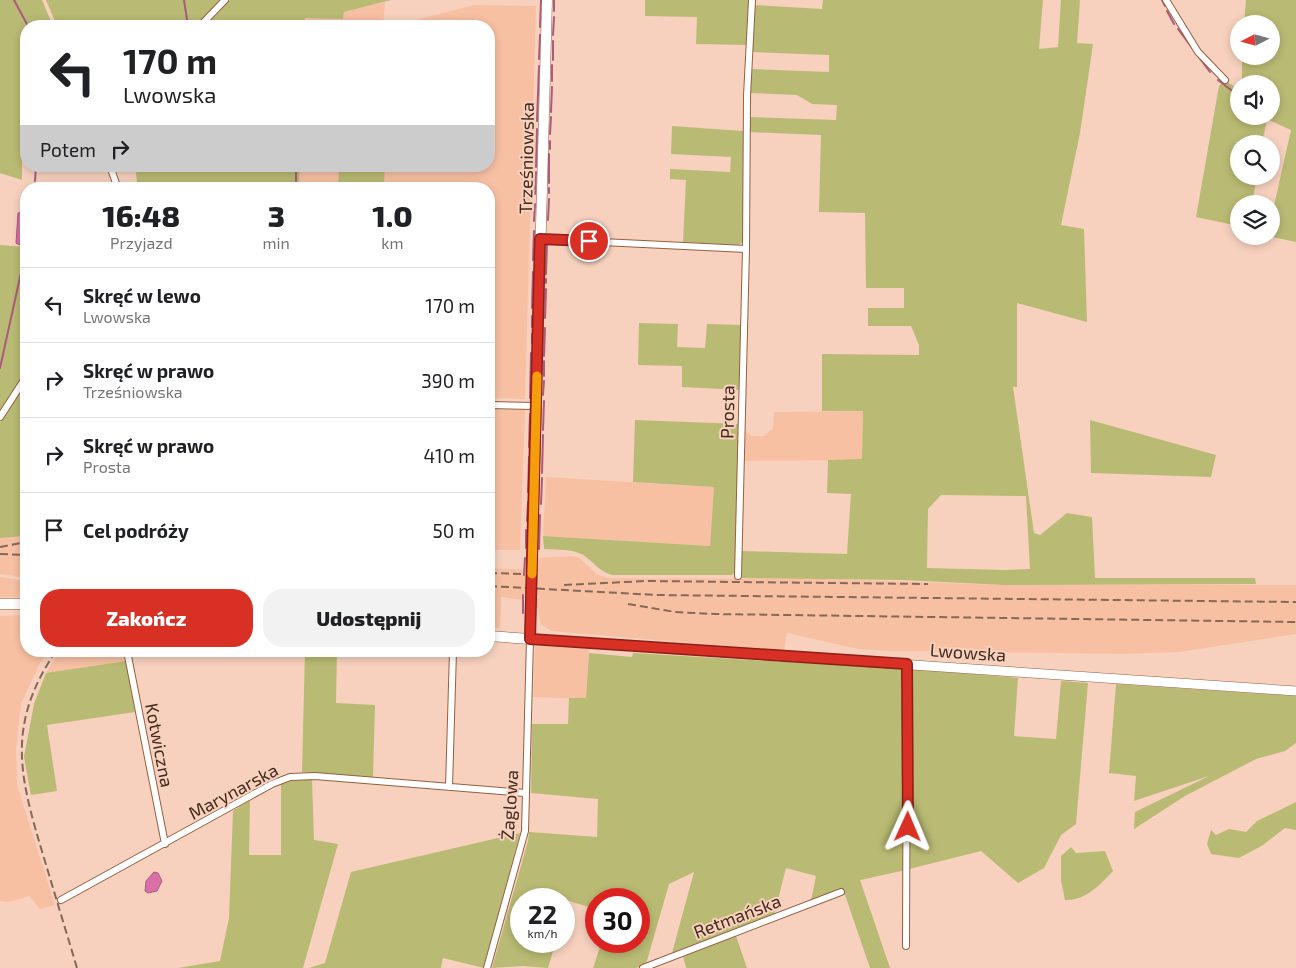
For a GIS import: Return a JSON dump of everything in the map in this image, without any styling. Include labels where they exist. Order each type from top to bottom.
[{"type":"main road","name":"Trześniowska","points":[[530,639],[547,0]]},
{"type":"main road","points":[[0,604],[20,604]]},
{"type":"main road","name":"Lwowska","points":[[495,636],[1296,691]]},
{"type":"street","points":[[206,20],[225,0]]},
{"type":"street","name":"Prosta","points":[[738,576],[746,249],[747,96],[752,0]]},
{"type":"street","points":[[1166,0],[1198,52],[1225,80]]},
{"type":"street","points":[[540,239],[746,249]]},
{"type":"street","points":[[0,417],[20,386]]},
{"type":"street","points":[[495,405],[536,406]]},
{"type":"street","name":"Żaglowa","points":[[487,968],[523,843],[530,639]]},
{"type":"street","name":"Kotwiczna","points":[[128,657],[165,844]]},
{"type":"street","points":[[449,786],[453,657]]},
{"type":"street","points":[[906,946],[907,664]]},
{"type":"street","name":"Marynarska","points":[[60,900],[272,784],[290,777],[316,776],[525,793]]},
{"type":"street","name":"Retmańska","points":[[643,968],[841,892]]},
{"type":"shaded area","points":[[385,2],[384,20],[305,20],[305,18],[343,19],[344,12]]},
{"type":"shaded area","points":[[474,5],[536,6],[525,399],[495,398],[495,182],[384,182],[385,172],[495,172],[495,20],[415,20]]},
{"type":"shaded area","points":[[300,172],[339,172],[338,182],[299,182]]},
{"type":"shaded area","points":[[18,213],[20,213],[20,245],[16,243]]},
{"type":"shaded area","points":[[495,409],[525,410],[520,550],[495,550]]},
{"type":"shaded area","points":[[863,411],[862,460],[744,461],[744,430],[752,436],[763,436],[773,429],[774,412]]},
{"type":"shaded area","points":[[546,477],[714,487],[710,546],[543,536]]},
{"type":"shaded area","points":[[20,536],[20,577],[0,574],[0,538]]},
{"type":"shaded area","points":[[578,557],[597,574],[607,578],[825,579],[1004,585],[1296,585],[1296,634],[1179,652],[1124,654],[858,649],[787,633],[784,651],[551,631],[541,624],[536,601],[540,596],[524,595],[524,600],[501,597],[500,628],[495,628],[495,568],[525,570],[525,575],[537,576],[538,558]]},
{"type":"shaded area","points":[[0,577],[20,580],[20,597],[0,597]]},
{"type":"shaded area","points":[[20,615],[20,657],[44,657],[21,704],[16,748],[17,785],[55,905],[40,909],[29,896],[10,902],[0,901],[0,616]]},
{"type":"shaded area","points":[[535,646],[589,649],[586,699],[533,697]]},
{"type":"shaded area","points":[[56,657],[125,657],[126,661],[46,673]]},
{"type":"shaded area","points":[[154,872],[158,873],[162,881],[157,891],[148,893],[145,891],[146,881]]},
{"type":"green space","points":[[0,0],[42,0],[50,20],[20,20],[20,172],[22,172],[22,180],[0,173]]},
{"type":"green space","points":[[46,0],[221,0],[202,20],[54,20]]},
{"type":"green space","points":[[230,0],[391,0],[344,12],[343,19],[212,20]]},
{"type":"green space","points":[[645,0],[750,0],[747,45],[696,44],[697,17],[645,16]]},
{"type":"green space","points":[[823,0],[1043,0],[1039,49],[1058,47],[1061,0],[1080,0],[1077,43],[1093,44],[1080,133],[1061,225],[1084,229],[1087,322],[1017,303],[1017,387],[1013,387],[1034,533],[1040,535],[1067,513],[1092,517],[1095,578],[1255,578],[1256,584],[1004,585],[902,580],[740,578],[741,551],[847,554],[851,494],[827,493],[828,460],[862,459],[863,411],[822,411],[822,354],[919,355],[919,345],[911,326],[868,326],[868,308],[904,308],[904,288],[866,288],[865,213],[819,212],[821,135],[749,132],[750,117],[836,120],[837,105],[812,104],[797,95],[750,93],[751,69],[829,72],[829,55],[752,52],[754,5],[822,9]],"holes":[[[941,495],[1026,496],[1030,569],[927,568],[928,509]]]},
{"type":"green space","points":[[1246,0],[1296,0],[1296,242],[1280,239],[1280,195],[1276,195],[1291,130],[1280,125],[1280,75],[1242,75],[1242,65],[1280,65],[1280,15],[1245,15]]},
{"type":"green space","points":[[1225,80],[1230,84],[1230,125],[1266,125],[1264,135],[1230,135],[1230,185],[1255,185],[1254,195],[1230,195],[1230,224],[1196,217],[1219,86]]},
{"type":"green space","points":[[672,126],[743,131],[743,242],[738,245],[683,242],[686,180],[670,179],[670,169],[730,172],[731,157],[671,154]]},
{"type":"green space","points":[[136,172],[300,172],[299,182],[137,182]]},
{"type":"green space","points":[[339,172],[385,172],[384,182],[338,182]]},
{"type":"green space","points":[[0,245],[20,247],[20,380],[0,411]]},
{"type":"green space","points":[[639,323],[678,324],[677,347],[705,348],[707,324],[742,325],[741,390],[682,387],[682,366],[638,365]]},
{"type":"green space","points":[[20,392],[20,536],[0,538],[0,423]]},
{"type":"green space","points":[[635,420],[740,424],[736,571],[732,575],[613,575],[603,571],[586,557],[576,552],[544,549],[543,536],[710,546],[714,487],[633,482]]},
{"type":"green space","points":[[1090,420],[1216,455],[1211,477],[1091,473]]},
{"type":"green space","points":[[589,653],[632,657],[633,653],[906,669],[906,870],[860,880],[890,968],[870,968],[843,889],[811,901],[816,876],[786,868],[774,915],[672,953],[694,872],[669,884],[650,950],[650,888],[585,888],[585,906],[575,903],[575,888],[515,888],[529,832],[597,837],[598,799],[531,793],[532,724],[568,724],[569,698],[586,698]]},
{"type":"green space","points":[[305,657],[337,657],[336,703],[375,705],[373,777],[302,772]]},
{"type":"green space","points":[[126,661],[135,712],[47,725],[57,791],[31,795],[24,757],[34,704],[46,673]]},
{"type":"green space","points":[[909,668],[1018,678],[1014,736],[1056,739],[1061,681],[1088,683],[1076,824],[1061,835],[1044,868],[1018,883],[981,851],[909,869]]},
{"type":"green space","points":[[1116,684],[1296,696],[1296,743],[1285,751],[1256,759],[1185,796],[1134,829],[1135,812],[1209,776],[1134,801],[1136,776],[1109,773]]},
{"type":"green space","points":[[312,779],[314,840],[338,844],[303,968],[178,968],[220,961],[229,918],[233,811],[250,800],[249,855],[281,855],[281,784]]},
{"type":"green space","points":[[1296,802],[1296,830],[1285,828],[1263,845],[1239,858],[1211,854],[1207,844],[1211,830],[1216,835],[1229,829],[1246,832],[1257,821]]},
{"type":"green space","points":[[520,833],[484,968],[443,958],[441,968],[309,968],[325,963],[351,872]]},
{"type":"green space","points":[[1071,847],[1076,853],[1105,851],[1113,871],[1086,895],[1072,900],[1065,900],[1061,880],[1061,856]]},
{"type":"green space","points":[[510,904],[510,953],[552,953],[548,968],[523,966],[492,968]]},
{"type":"green space","points":[[736,936],[747,968],[686,968],[683,956]]},
{"type":"green space","points":[[598,953],[649,953],[646,964],[636,968],[593,968]]},
{"type":"waterway","points":[[14,0],[25,20]]},
{"type":"waterway","points":[[184,0],[187,20]]},
{"type":"waterway","points":[[540,27],[541,0]]},
{"type":"waterway","points":[[554,0],[554,11]]},
{"type":"waterway","points":[[1162,0],[1165,6]]},
{"type":"waterway","points":[[1167,11],[1174,24]]},
{"type":"waterway","points":[[553,35],[554,17]]},
{"type":"waterway","points":[[1178,29],[1210,72]]},
{"type":"waterway","points":[[539,59],[540,35]]},
{"type":"waterway","points":[[553,41],[553,60]]},
{"type":"waterway","points":[[552,65],[552,81]]},
{"type":"waterway","points":[[537,121],[539,66]]},
{"type":"waterway","points":[[1218,80],[1230,89]]},
{"type":"waterway","points":[[551,112],[552,87]]},
{"type":"waterway","points":[[550,134],[551,117]]},
{"type":"waterway","points":[[536,167],[537,129]]},
{"type":"waterway","points":[[550,141],[550,149]]},
{"type":"waterway","points":[[549,154],[549,183]]},
{"type":"waterway","points":[[35,181],[36,172]]},
{"type":"waterway","points":[[296,172],[296,182]]},
{"type":"waterway","points":[[535,194],[536,172]]},
{"type":"waterway","points":[[549,188],[549,193]]},
{"type":"waterway","points":[[548,220],[549,199]]},
{"type":"waterway","points":[[534,221],[535,204]]},
{"type":"waterway","points":[[533,260],[534,231]]},
{"type":"waterway","points":[[546,274],[547,243]]},
{"type":"waterway","points":[[532,308],[533,272]]},
{"type":"waterway","points":[[0,368],[20,277]]},
{"type":"waterway","points":[[545,318],[546,289]]},
{"type":"waterway","points":[[532,316],[532,327]]},
{"type":"waterway","points":[[544,356],[545,328]]},
{"type":"waterway","points":[[532,334],[532,343]]},
{"type":"waterway","points":[[530,398],[531,353]]},
{"type":"waterway","points":[[544,361],[544,376]]},
{"type":"waterway","points":[[543,395],[544,381]]},
{"type":"waterway","points":[[543,430],[544,401]]},
{"type":"waterway","points":[[529,447],[530,414]]},
{"type":"waterway","points":[[542,473],[543,435]]},
{"type":"waterway","points":[[528,492],[529,457]]},
{"type":"waterway","points":[[541,504],[542,478]]},
{"type":"waterway","points":[[527,521],[528,502]]},
{"type":"waterway","points":[[539,549],[540,515]]},
{"type":"waterway","points":[[526,530],[526,548]]},
{"type":"waterway","points":[[524,575],[525,558]]},
{"type":"waterway","points":[[523,595],[523,613]]},
{"type":"railway","points":[[0,547],[20,543]]},
{"type":"railway","points":[[0,554],[20,555]]},
{"type":"railway","points":[[495,573],[522,574]]},
{"type":"railway","points":[[564,585],[645,581],[928,584]]},
{"type":"railway","points":[[495,586],[657,595],[1296,602]]},
{"type":"railway","points":[[628,604],[675,612],[714,614],[1296,622]]},
{"type":"railway","points":[[52,657],[40,678],[29,704],[23,728],[22,753],[29,802],[77,968]]},
{"type":"slow traffic","points":[[532,574],[537,376]]},
{"type":"route","points":[[589,241],[540,239],[530,639],[907,664],[908,827]]}]
